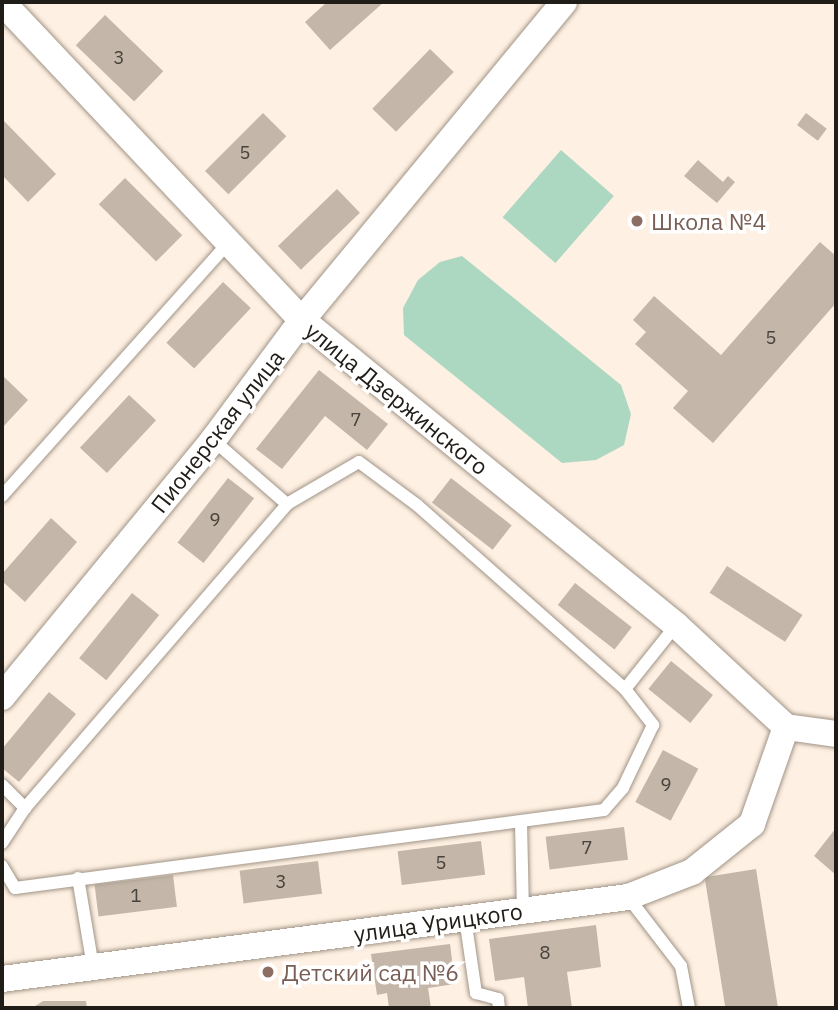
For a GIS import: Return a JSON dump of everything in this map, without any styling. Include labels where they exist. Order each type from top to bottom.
[{"type":"street","name":"улица Дзержинского","points":[[2,2],[302,320],[676,625],[786,727]]},
{"type":"street","name":"Пионерская улица","points":[[2,697],[213,440],[302,320],[564,2]]},
{"type":"street","points":[[786,727],[836,734]]},
{"type":"street","name":"улица Урицкого","points":[[2,979],[628,897],[692,872],[752,824],[786,727]]},
{"type":"lane","points":[[2,496],[229,242]]},
{"type":"lane","points":[[213,440],[287,504]]},
{"type":"lane","points":[[2,843],[25,808],[287,504],[359,462],[417,505],[625,689],[653,725],[623,788],[604,810],[15,888],[2,866]]},
{"type":"lane","points":[[625,689],[676,625]]},
{"type":"lane","points":[[2,785],[25,808]]},
{"type":"lane","points":[[521,823],[523,911]]},
{"type":"lane","points":[[78,878],[93,967]]},
{"type":"lane","points":[[628,897],[681,966],[689,1008]]},
{"type":"lane","points":[[465,918],[476,993],[498,999],[499,1008]]},
{"type":"green space","points":[[561,150],[614,196],[555,263],[503,217]]},
{"type":"green space","points":[[462,256],[621,385],[631,414],[624,445],[596,460],[562,463],[404,335],[403,308],[418,280],[440,262]]},
{"type":"building","points":[[327,2],[384,2],[330,50],[305,22]]},
{"type":"building","points":[[105,15],[163,71],[134,101],[76,45]]},
{"type":"building","points":[[430,49],[454,72],[396,132],[372,109]]},
{"type":"building","points":[[263,113],[286,136],[228,194],[205,171]]},
{"type":"building","points":[[806,113],[827,129],[818,141],[797,125]]},
{"type":"building","points":[[2,119],[56,174],[28,202],[2,175]]},
{"type":"building","points":[[698,160],[723,182],[728,176],[735,182],[717,203],[684,176]]},
{"type":"building","points":[[125,178],[182,235],[156,261],[99,204]]},
{"type":"building","points":[[337,189],[360,213],[301,270],[278,246]]},
{"type":"building","points":[[820,242],[836,256],[836,303],[713,443],[673,408],[688,391],[635,344],[646,332],[633,320],[654,296],[721,355]]},
{"type":"building","points":[[223,282],[251,308],[194,369],[166,343]]},
{"type":"building","points":[[319,370],[388,424],[367,450],[325,416],[282,469],[256,449]]},
{"type":"building","points":[[2,375],[28,400],[2,428]]},
{"type":"building","points":[[129,395],[156,420],[107,473],[80,448]]},
{"type":"building","points":[[228,478],[254,498],[204,563],[178,543]]},
{"type":"building","points":[[451,478],[512,525],[493,550],[432,502]]},
{"type":"building","points":[[51,518],[77,542],[25,602],[2,581],[2,574]]},
{"type":"building","points":[[727,566],[802,615],[785,642],[710,593]]},
{"type":"building","points":[[575,583],[632,627],[614,649],[558,605]]},
{"type":"building","points":[[132,593],[159,615],[106,680],[79,658]]},
{"type":"building","points":[[671,661],[713,695],[690,723],[648,689]]},
{"type":"building","points":[[49,692],[76,714],[19,782],[2,768],[2,749]]},
{"type":"building","points":[[663,750],[698,769],[671,821],[635,802]]},
{"type":"building","points":[[624,827],[628,860],[550,869],[546,837]]},
{"type":"building","points":[[836,828],[836,875],[814,856]]},
{"type":"building","points":[[481,841],[485,875],[402,885],[398,851]]},
{"type":"building","points":[[318,861],[322,894],[244,903],[240,871]]},
{"type":"building","points":[[756,869],[778,1008],[725,1008],[705,877]]},
{"type":"building","points":[[173,875],[177,907],[98,916],[95,885]]},
{"type":"building","points":[[596,925],[601,967],[567,972],[572,1008],[528,1008],[524,977],[495,981],[489,939]]},
{"type":"building","points":[[450,944],[455,984],[428,988],[431,1008],[389,1008],[387,993],[377,995],[371,954]]},
{"type":"building","points":[[43,1001],[86,1001],[87,1008],[32,1008]]},
{"type":"place","name":"Школа №4","points":[[637,221]]},
{"type":"place","name":"Детский сад №6","points":[[268,972]]}]
